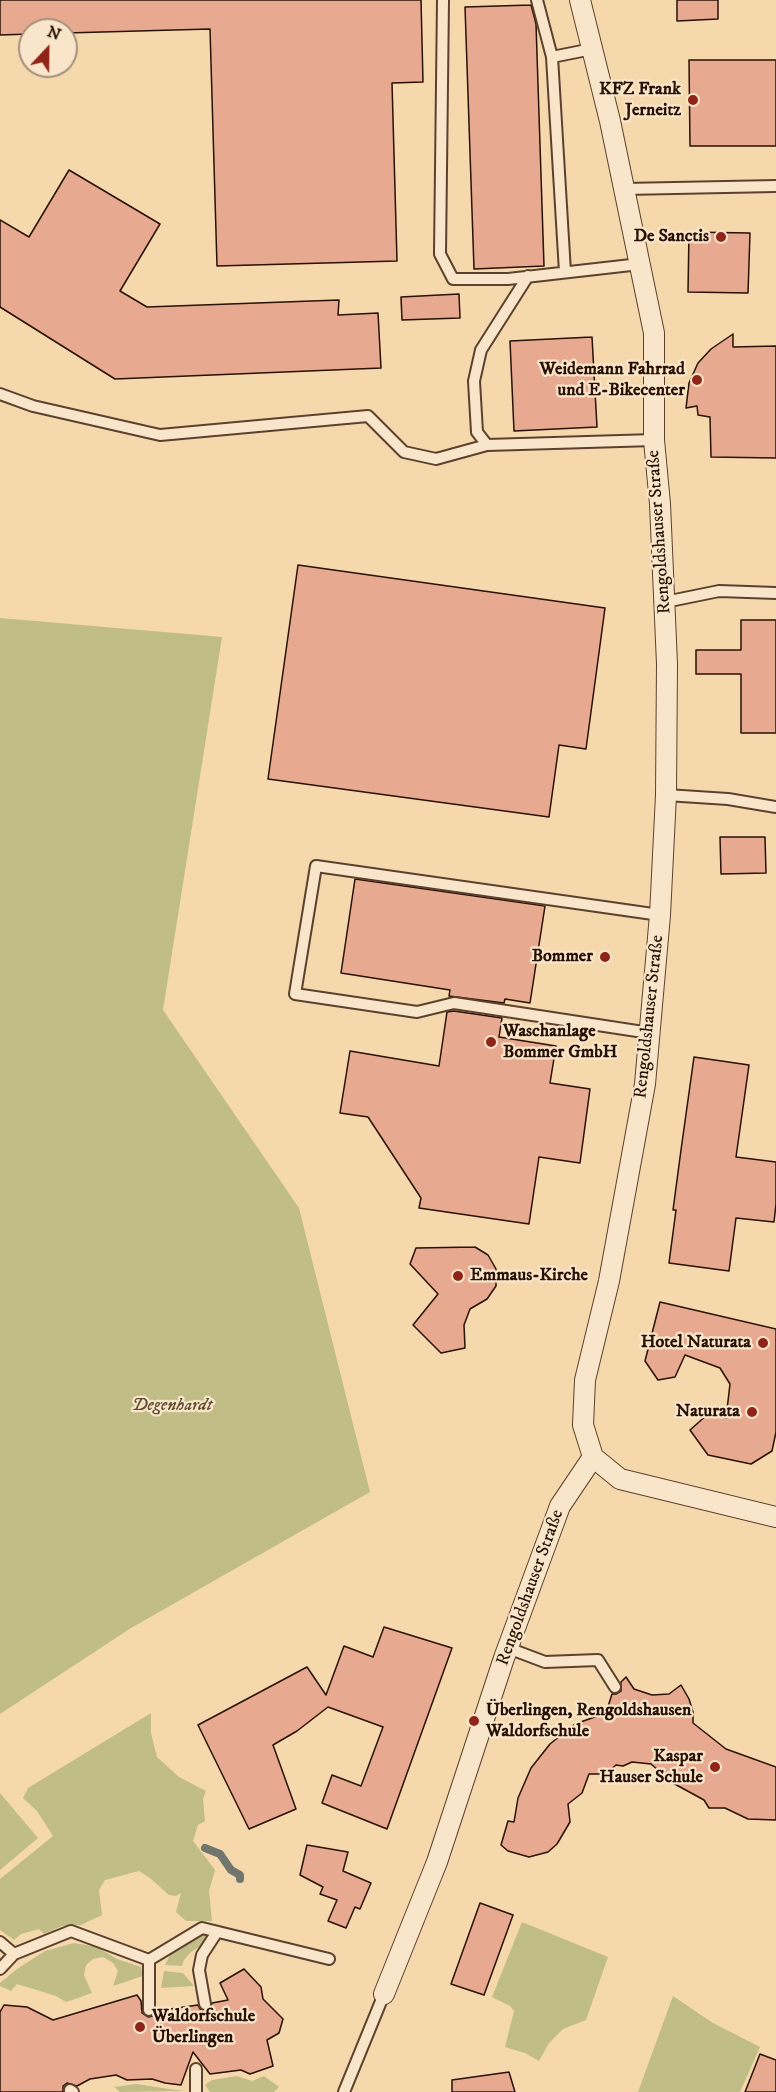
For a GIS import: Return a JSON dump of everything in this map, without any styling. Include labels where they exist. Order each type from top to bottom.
[{"type":"street","name":"Rengoldshauser Straße","points":[[384,1994],[436,1862],[508,1648],[560,1506],[593,1458],[583,1425],[585,1380],[612,1263],[645,1084],[660,915],[666,795],[667,664],[654,440],[654,333],[624,189],[580,0]]},
{"type":"street","points":[[593,1458],[620,1479],[776,1517]]},
{"type":"lane","points":[[442,0],[440,254],[453,279],[508,279],[640,264]]},
{"type":"lane","points":[[537,0],[552,57],[565,272]]},
{"type":"lane","points":[[552,57],[592,49]]},
{"type":"lane","points":[[624,189],[776,186]]},
{"type":"lane","points":[[487,446],[477,432],[474,381],[481,350],[528,276]]},
{"type":"lane","points":[[0,394],[33,406],[160,435],[368,416],[404,452],[436,459],[487,446],[654,440]]},
{"type":"lane","points":[[665,602],[719,591],[776,593]]},
{"type":"lane","points":[[666,795],[728,799],[776,807]]},
{"type":"lane","points":[[650,1033],[454,1003],[417,1012],[295,994],[316,866],[660,915]]},
{"type":"lane","points":[[508,1648],[545,1662],[598,1660],[615,1687]]},
{"type":"lane","points":[[149,1960],[202,1928],[329,1959]]},
{"type":"lane","points":[[0,1969],[14,1954],[71,1931],[149,1960]]},
{"type":"lane","points":[[205,2004],[199,1970],[202,1955],[217,1932]]},
{"type":"lane","points":[[0,1942],[14,1954]]},
{"type":"lane","points":[[148,2010],[149,1960]]},
{"type":"lane","points":[[344,2092],[384,1994]]},
{"type":"lane","points":[[196,2069],[196,2092]]},
{"type":"green space","name":"Degenhardt","points":[[0,618],[222,637],[163,1010],[299,1208],[370,1492],[131,1628],[0,1714]]},
{"type":"green space","points":[[151,1713],[151,1733],[157,1757],[179,1777],[206,1791],[203,1799],[205,1821],[198,1825],[193,1841],[215,1870],[209,1891],[212,1921],[186,1921],[176,1912],[181,1893],[176,1896],[169,1895],[139,1871],[105,1880],[99,1890],[102,1915],[81,1925],[62,1926],[44,1934],[39,1929],[21,1934],[14,1940],[0,1930],[0,1879],[53,1836],[37,1811],[23,1798],[28,1788]]},
{"type":"green space","points":[[0,1793],[38,1838],[0,1870]]},
{"type":"green space","points":[[522,1922],[608,1957],[586,2020],[563,2029],[549,2043],[539,2061],[525,2053],[505,2047],[514,2011],[510,2006],[492,1997]]},
{"type":"green space","points":[[201,1933],[213,1933],[204,1949],[199,1947],[191,1952],[182,1966],[165,1965],[171,1953]]},
{"type":"green space","points":[[74,1943],[97,1947],[117,1959],[141,1967],[143,1976],[113,1986],[118,1971],[113,1963],[103,1957],[93,1959],[86,1965],[84,1975],[92,1993],[66,2002],[56,1996],[17,1984],[11,1991],[0,1986],[0,1983],[17,1969],[45,1951]]},
{"type":"green space","points":[[164,1971],[183,1973],[194,1986],[161,1988]]},
{"type":"green space","points":[[673,1996],[713,2023],[760,2047],[740,2092],[638,2092]]},
{"type":"green space","points":[[237,2076],[252,2081],[264,2076],[279,2087],[274,2092],[210,2092],[205,2085],[212,2080]]},
{"type":"green space","points":[[137,2084],[185,2091],[120,2092],[114,2087]]},
{"type":"building","points":[[0,0],[421,0],[423,82],[392,83],[397,261],[217,266],[210,29],[78,33],[78,18],[18,18],[18,34],[0,35]]},
{"type":"building","points":[[677,0],[718,0],[718,19],[677,21]]},
{"type":"building","points":[[531,5],[536,24],[544,266],[474,269],[465,7]]},
{"type":"building","points":[[689,60],[776,60],[776,146],[690,146]]},
{"type":"building","points":[[69,170],[160,224],[120,291],[147,307],[339,300],[338,315],[378,313],[381,368],[115,379],[0,307],[0,220],[29,237]]},
{"type":"building","points":[[689,232],[750,233],[748,293],[688,292]]},
{"type":"building","points":[[459,294],[460,318],[402,320],[401,297]]},
{"type":"building","points":[[733,334],[733,347],[776,346],[776,458],[711,457],[710,417],[698,415],[697,406],[686,408],[689,383],[698,363],[711,349]]},
{"type":"building","points":[[592,337],[597,427],[514,431],[510,341]]},
{"type":"building","points":[[298,565],[605,608],[586,749],[559,745],[549,817],[268,779]]},
{"type":"building","points":[[741,620],[776,620],[776,733],[741,733],[741,674],[696,674],[696,650],[741,650]]},
{"type":"building","points":[[720,837],[765,837],[766,873],[721,874]]},
{"type":"building","points":[[355,879],[545,906],[530,1003],[505,999],[504,1003],[449,996],[450,990],[341,973]]},
{"type":"building","points":[[447,1012],[502,1018],[499,1037],[556,1046],[550,1083],[590,1089],[580,1163],[539,1157],[529,1224],[419,1208],[421,1198],[368,1117],[340,1113],[350,1051],[439,1066]]},
{"type":"building","points":[[694,1057],[749,1065],[736,1157],[776,1162],[774,1222],[736,1218],[729,1271],[669,1263],[676,1210],[673,1210]]},
{"type":"building","name":"Emmaus-Kirche","points":[[475,1247],[488,1255],[496,1269],[496,1286],[487,1299],[470,1309],[464,1325],[465,1348],[441,1353],[413,1325],[438,1294],[410,1264],[416,1248]]},
{"type":"building","points":[[660,1302],[776,1329],[776,1432],[772,1451],[751,1464],[708,1455],[690,1430],[708,1414],[726,1418],[730,1384],[720,1368],[685,1355],[675,1377],[658,1380],[645,1361]]},
{"type":"building","points":[[384,1627],[452,1648],[387,1829],[322,1803],[332,1775],[361,1786],[383,1727],[328,1707],[297,1731],[273,1745],[296,1809],[249,1829],[198,1725],[307,1667],[326,1695],[344,1646],[373,1657]]},
{"type":"building","name":"Kaspar Hauser Schule","points":[[626,1677],[634,1689],[652,1695],[669,1694],[681,1685],[689,1699],[693,1712],[693,1723],[726,1749],[776,1767],[776,1820],[748,1819],[725,1808],[709,1808],[704,1800],[671,1782],[668,1773],[658,1770],[651,1764],[632,1762],[623,1766],[616,1765],[606,1774],[589,1774],[582,1793],[568,1804],[570,1822],[557,1844],[548,1852],[529,1857],[508,1851],[501,1845],[508,1821],[514,1822],[518,1798],[531,1768],[550,1744],[575,1724],[606,1713],[612,1694],[621,1691],[621,1682]]},
{"type":"building","points":[[307,1845],[348,1852],[343,1871],[371,1883],[360,1909],[355,1907],[346,1928],[328,1921],[337,1900],[320,1894],[323,1887],[300,1875]]},
{"type":"building","points":[[480,1903],[513,1915],[484,1995],[451,1984]]},
{"type":"building","name":"Waldorfschule Überlingen","points":[[244,1969],[261,1987],[263,1999],[283,2019],[279,2033],[267,2040],[273,2066],[250,2074],[241,2070],[210,2074],[193,2052],[181,2085],[152,2079],[127,2080],[116,2075],[90,2079],[77,2086],[67,2083],[63,2086],[63,2092],[0,2092],[0,2012],[4,2005],[27,2007],[53,2020],[137,1995],[141,2001],[142,2013],[148,2017],[153,2016],[156,2011],[198,2005],[200,2009],[206,2011],[210,2009],[212,2003],[228,2000],[220,1983]]},
{"type":"building","points":[[760,2054],[776,2060],[776,2092],[745,2092]]},
{"type":"building","points":[[509,2072],[515,2092],[452,2092],[452,2080]]},
{"type":"waterway","points":[[205,1848],[220,1854],[231,1870],[240,1875],[240,1879]]},
{"type":"place","name":"KFZ Frank Jerneitz","points":[[693,100]]},
{"type":"place","name":"De Sanctis","points":[[721,237]]},
{"type":"place","name":"Weidemann Fahrrad und E-Bikecenter","points":[[697,380]]},
{"type":"place","name":"Bommer","points":[[605,957]]},
{"type":"place","name":"Waschanlage Bommer GmbH","points":[[491,1042]]},
{"type":"place","name":"Emmaus-Kirche","points":[[458,1276]]},
{"type":"place","name":"Hotel Naturata","points":[[763,1343]]},
{"type":"place","name":"Naturata","points":[[752,1412]]},
{"type":"place","name":"Überlingen, Rengoldshausen Waldorfschule","points":[[474,1721]]},
{"type":"place","name":"Kaspar Hauser Schule","points":[[715,1767]]},
{"type":"place","name":"Waldorfschule Überlingen","points":[[140,2027]]}]
